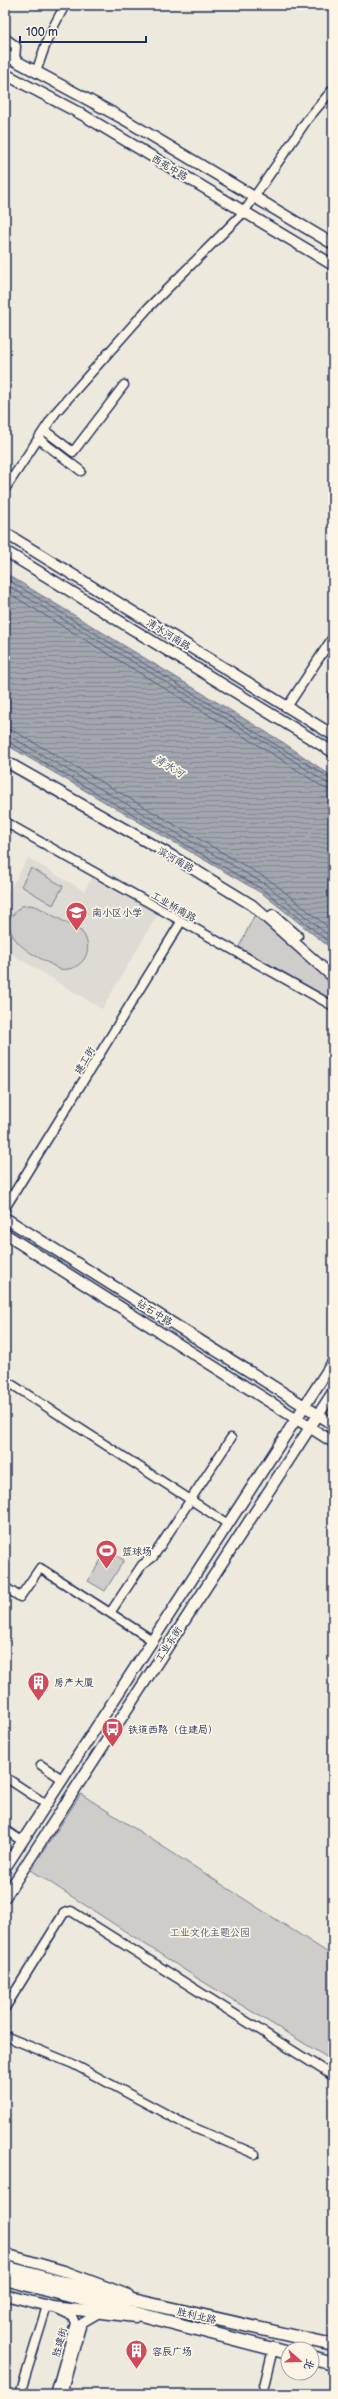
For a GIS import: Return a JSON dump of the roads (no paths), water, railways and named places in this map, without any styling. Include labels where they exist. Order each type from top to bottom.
[{"type":"highway","points":[[5,2267],[60,2288]]},
{"type":"highway","points":[[5,2279],[60,2288]]},
{"type":"highway","name":"胜利北路","points":[[60,2288],[158,2306],[333,2345]]},
{"type":"highway","name":"胜利北路","points":[[60,2288],[154,2320],[280,2351]]},
{"type":"highway","points":[[320,2360],[333,2364]]},
{"type":"main road","name":"西苑中路","points":[[5,55],[122,118],[333,244]]},
{"type":"main road","name":"西苑中路","points":[[5,74],[83,115],[333,265]]},
{"type":"main road","name":"清水河南路","points":[[5,534],[333,735]]},
{"type":"main road","name":"清水河南路","points":[[5,551],[333,752]]},
{"type":"main road","name":"滨河南路","points":[[5,756],[171,849],[253,900],[286,925],[333,971]]},
{"type":"main road","name":"滨河南路","points":[[5,762],[172,856],[252,906],[333,978]]},
{"type":"main road","name":"钻石中路","points":[[5,1218],[333,1424]]},
{"type":"main road","name":"钻石中路","points":[[5,1234],[297,1417],[333,1442]]},
{"type":"main road","name":"工业东街","points":[[5,1868],[333,1362]]},
{"type":"main road","name":"工业东街","points":[[5,1897],[333,1392]]},
{"type":"main road","points":[[5,2254],[64,2271],[158,2306]]},
{"type":"main road","points":[[5,2295],[50,2307],[154,2320]]},
{"type":"street","points":[[36,72],[49,35],[65,5]]},
{"type":"street","points":[[5,38],[16,46],[15,60]]},
{"type":"street","points":[[5,489],[56,412],[149,306],[244,212],[308,120],[333,89]]},
{"type":"street","points":[[44,430],[73,452],[124,385]]},
{"type":"street","points":[[39,439],[80,471]]},
{"type":"street","points":[[287,707],[333,637]]},
{"type":"street","name":"工业桥南路","points":[[5,822],[180,922],[333,1006]]},
{"type":"street","name":"建工街","points":[[5,1208],[180,922]]},
{"type":"street","points":[[5,1380],[228,1524]]},
{"type":"street","points":[[110,1613],[142,1565],[153,1557],[231,1438]]},
{"type":"street","points":[[5,1587],[20,1597],[40,1568],[152,1640]]},
{"type":"street","points":[[41,1765],[62,1779]]},
{"type":"street","points":[[5,1777],[46,1804]]},
{"type":"street","points":[[5,1830],[22,1841]]},
{"type":"street","points":[[5,2008],[64,1913],[71,1911],[333,2076]]},
{"type":"street","points":[[5,2036],[74,2064],[185,2124],[254,2154]]},
{"type":"street","points":[[20,2394],[50,2307]]},
{"type":"street","name":"胜建街","points":[[50,2307],[72,2316],[74,2323],[55,2394]]},
{"type":"street","name":"胜建街","points":[[62,2394],[82,2323],[99,2313]]},
{"type":"street","points":[[262,2394],[273,2349]]},
{"type":"water","name":"清水河","points":[[5,573],[284,743],[333,777],[333,950],[263,894],[5,744]]},
{"type":"place","name":"南小区小学","points":[[76,932]]},
{"type":"place","name":"篮球场","points":[[106,1570]]},
{"type":"place","name":"房产大厦","points":[[38,1702]]},
{"type":"place","name":"铁道西路（住建局）","points":[[113,1748]]},
{"type":"place","name":"容辰广场","points":[[137,2370]]},
{"type":"park label","name":"工业文化主题公园","points":[[210,1932]]}]
